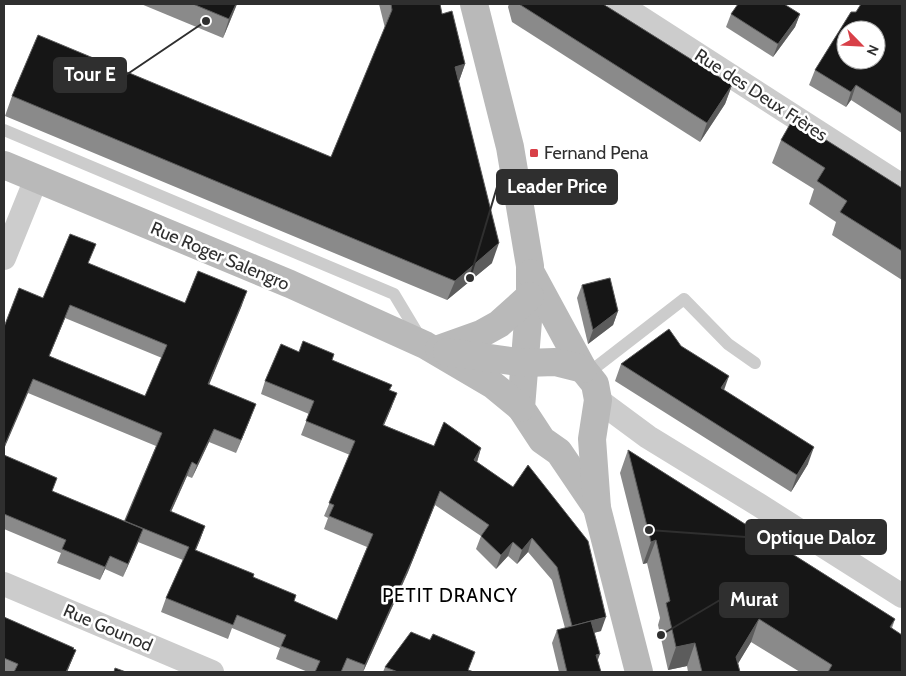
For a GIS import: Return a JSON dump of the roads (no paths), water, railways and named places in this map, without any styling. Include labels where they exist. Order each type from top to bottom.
[{"type":"main road","points":[[474,4],[510,147],[530,284],[521,408],[542,440],[559,452],[597,508]]},
{"type":"main road","name":"Rue Roger Salengro","points":[[4,165],[290,284],[430,348],[493,385],[521,408]]},
{"type":"main road","points":[[430,348],[481,334],[493,328],[530,284]]},
{"type":"main road","points":[[530,284],[595,384],[598,400],[592,440],[597,508],[639,672]]},
{"type":"main road","name":"Rue Roger Salengro","points":[[430,348],[524,363]]},
{"type":"main road","points":[[524,363],[555,362],[585,371]]},
{"type":"main road","points":[[559,452],[592,440]]},
{"type":"street","name":"Rue des Deux Frères","points":[[619,4],[902,186]]},
{"type":"street","points":[[4,258],[36,179]]},
{"type":"street","points":[[598,400],[648,437],[902,596]]},
{"type":"street","name":"Rue Gounod","points":[[4,584],[212,672]]},
{"type":"lane","points":[[4,130],[394,294],[430,348]]},
{"type":"lane","points":[[585,371],[684,299],[728,344],[755,363]]},
{"type":"place","name":"Tour E","points":[[206,21]]},
{"type":"place","name":"Fernand Pena","points":[[534,153]]},
{"type":"place","name":"Leader Price","points":[[470,278]]},
{"type":"place","name":"Optique Daloz","points":[[649,530]]},
{"type":"place","name":"Murat","points":[[661,635]]},
{"type":"district","name":"PETIT DRANCY","points":[[450,595]]}]
